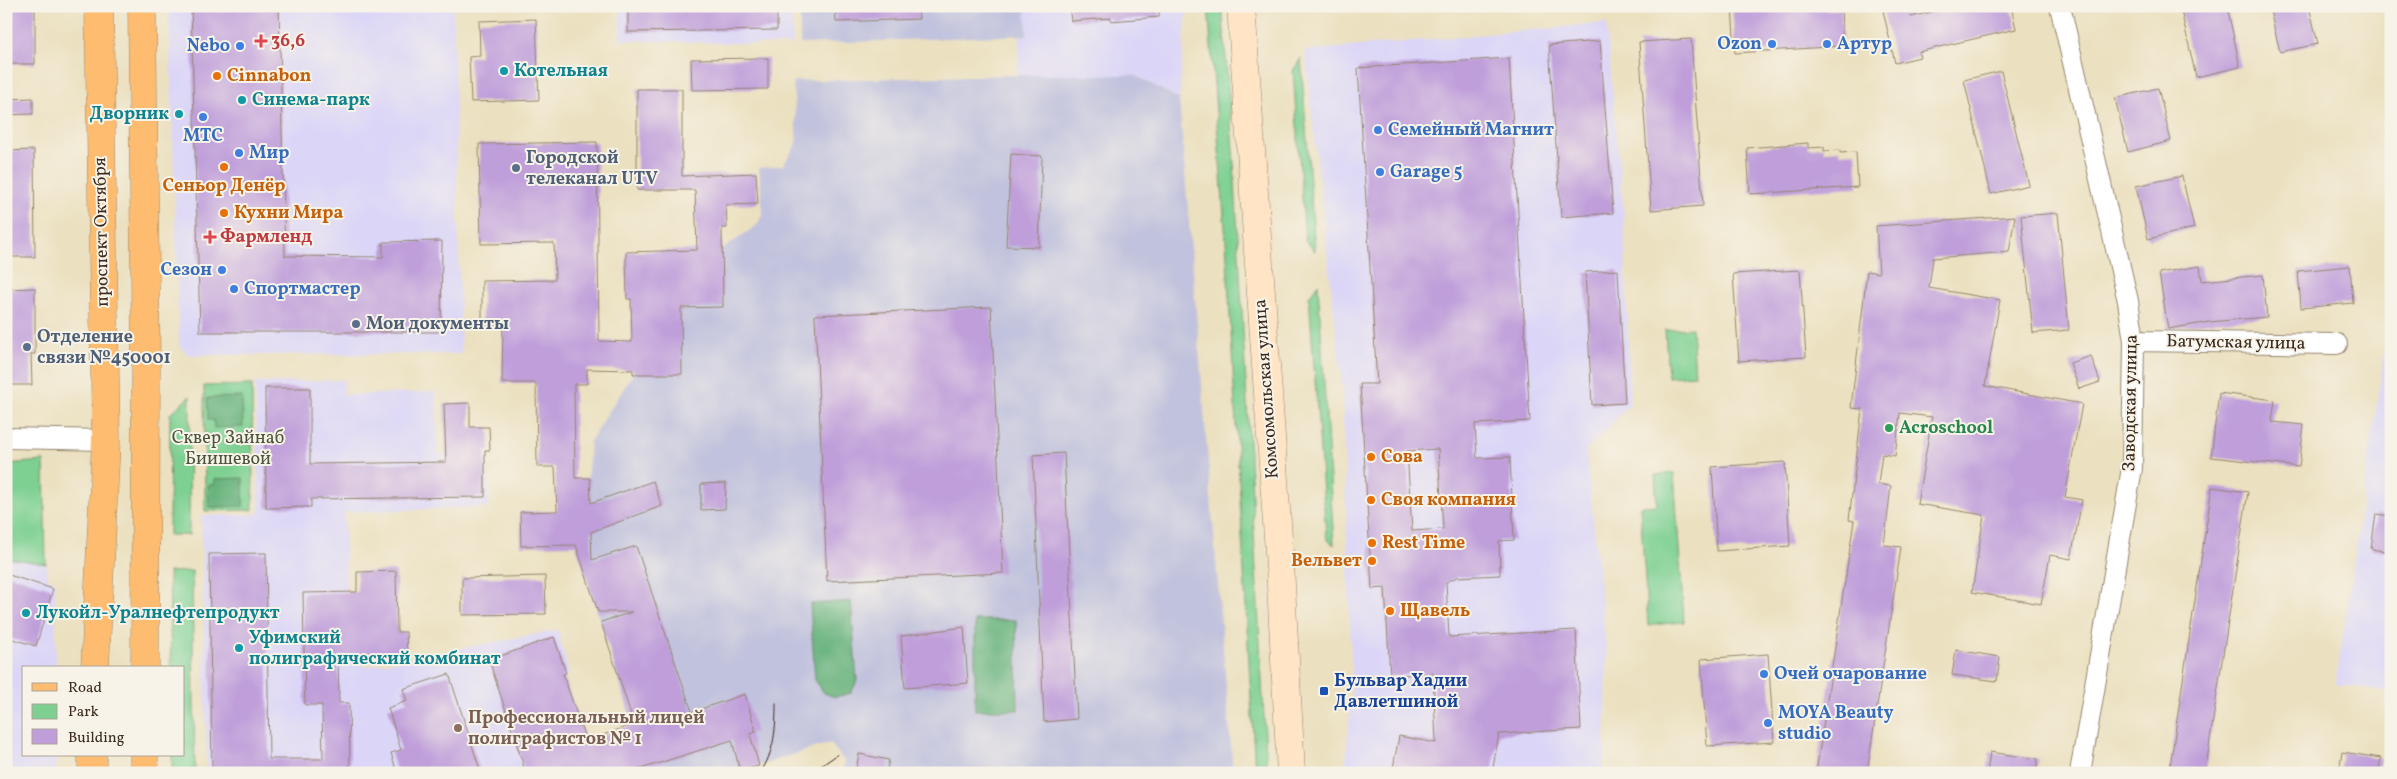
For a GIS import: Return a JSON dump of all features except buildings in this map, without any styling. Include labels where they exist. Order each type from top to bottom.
[{"type":"main road","name":"проспект Октября","points":[[94,666],[106,440],[99,6]]},
{"type":"main road","points":[[142,6],[146,356],[145,666]]},
{"type":"main road","name":"Комсомольская улица","points":[[1241,6],[1280,566],[1291,773]]},
{"type":"main road","points":[[92,756],[92,773]]},
{"type":"main road","points":[[144,756],[144,773]]},
{"type":"street","name":"Заводская улица","points":[[2060,6],[2126,291],[2134,341],[2132,468],[2080,773]]},
{"type":"street","name":"Батумская улица","points":[[2134,341],[2337,344]]},
{"type":"street","points":[[6,438],[106,440]]},
{"type":"shaded area","points":[[169,6],[453,6],[461,354],[188,355],[179,345]]},
{"type":"shaded area","points":[[620,6],[791,6],[793,45],[620,40]]},
{"type":"shaded area","points":[[800,6],[1025,6],[1027,35],[800,44]]},
{"type":"shaded area","points":[[1025,6],[1187,6],[1179,99],[1134,75],[1017,75],[1020,36],[1027,35]]},
{"type":"shaded area","points":[[1606,23],[1624,216],[1630,405],[1586,451],[1607,656],[1605,753],[1602,773],[1345,773],[1352,687],[1342,384],[1305,51]]},
{"type":"shaded area","points":[[1017,75],[1134,75],[1179,99],[1233,773],[851,773],[842,772],[845,762],[830,743],[735,773],[648,773],[582,564],[590,441],[633,374],[631,299],[627,299],[626,252],[722,250],[757,225],[763,213],[759,168],[783,165],[797,143],[793,81]]},
{"type":"shaded area","points":[[2391,306],[2391,693],[2336,684]]},
{"type":"shaded area","points":[[344,380],[344,395],[436,392],[438,454],[488,453],[489,507],[344,512],[348,650],[364,667],[558,630],[569,675],[538,684],[565,773],[207,773],[201,516],[259,514],[255,383]]},
{"type":"shaded area","points":[[6,558],[46,564],[48,579],[55,581],[56,666],[22,666],[22,756],[56,756],[56,773],[6,773]]},
{"type":"green space","points":[[1208,6],[1222,6],[1234,163],[1267,773],[1255,773],[1226,241]]},
{"type":"green space","points":[[1301,58],[1315,251],[1305,240],[1293,71]]},
{"type":"green space","points":[[1318,284],[1334,545],[1328,540],[1326,534],[1309,297]]},
{"type":"green space","points":[[1692,328],[1695,375],[1668,377],[1665,330]]},
{"type":"green space","name":"Сквер Зайнаб Биишевой","points":[[252,385],[253,510],[205,511],[204,386]]},
{"type":"green space","points":[[190,396],[189,535],[169,535],[170,414]]},
{"type":"green space","points":[[242,397],[243,427],[214,428],[214,420],[208,420],[207,398]]},
{"type":"green space","points":[[44,461],[46,564],[6,558],[6,464]]},
{"type":"green space","points":[[1674,473],[1684,622],[1648,625],[1640,506],[1657,505],[1655,475]]},
{"type":"green space","points":[[243,478],[243,506],[209,507],[208,485],[214,485],[214,479]]},
{"type":"green space","points":[[192,571],[195,773],[172,773],[172,756],[185,756],[185,666],[171,666],[169,572]]},
{"type":"green space","points":[[851,601],[857,681],[851,693],[835,697],[824,693],[815,680],[810,604]]},
{"type":"green space","points":[[975,620],[1016,620],[1018,710],[975,710]]},
{"type":"tram line","points":[[760,773],[772,748],[776,703]]},
{"type":"tram line","points":[[811,773],[838,754]]},
{"type":"place","name":"36,6","points":[[261,41]]},
{"type":"place","name":"Ozon","points":[[1772,44]]},
{"type":"place","name":"Артур","points":[[1827,44]]},
{"type":"place","name":"Nebo","points":[[240,46]]},
{"type":"place","name":"Котельная","points":[[504,71]]},
{"type":"place","name":"Cinnabon","points":[[217,76]]},
{"type":"place","name":"Синема-парк","points":[[242,100]]},
{"type":"place","name":"Дворник","points":[[179,114]]},
{"type":"place","name":"МТС","points":[[203,117]]},
{"type":"place","name":"Семейный Магнит","points":[[1378,130]]},
{"type":"place","name":"Мир","points":[[239,153]]},
{"type":"place","name":"Сеньор Денёр","points":[[224,167]]},
{"type":"place","name":"Городской телеканал UTV","points":[[516,168]]},
{"type":"place","name":"Garage 5","points":[[1380,172]]},
{"type":"place","name":"Кухни Мира","points":[[224,213]]},
{"type":"place","name":"Фармленд","points":[[210,237]]},
{"type":"place","name":"Сезон","points":[[222,270]]},
{"type":"place","name":"Спортмастер","points":[[234,289]]},
{"type":"place","name":"Мои документы","points":[[356,324]]},
{"type":"place","name":"Отделение связи №450001","points":[[27,347]]},
{"type":"place","name":"Acroschool","points":[[1889,428]]},
{"type":"place","name":"Сова","points":[[1371,457]]},
{"type":"place","name":"Своя компания","points":[[1371,500]]},
{"type":"place","name":"Rest Time","points":[[1372,543]]},
{"type":"place","name":"Вельвет","points":[[1372,561]]},
{"type":"place","name":"Щавель","points":[[1390,611]]},
{"type":"place","name":"Лукойл-Уралнефтепродукт","points":[[26,613]]},
{"type":"place","name":"Уфимский полиграфический комбинат","points":[[239,648]]},
{"type":"place","name":"Очей очарование","points":[[1764,674]]},
{"type":"place","name":"Бульвар Хадии Давлетшиной","points":[[1324,691]]},
{"type":"place","name":"MOYA Beauty studio","points":[[1768,723]]},
{"type":"place","name":"Профессиональный лицей полиграфистов № 1","points":[[458,728]]}]
